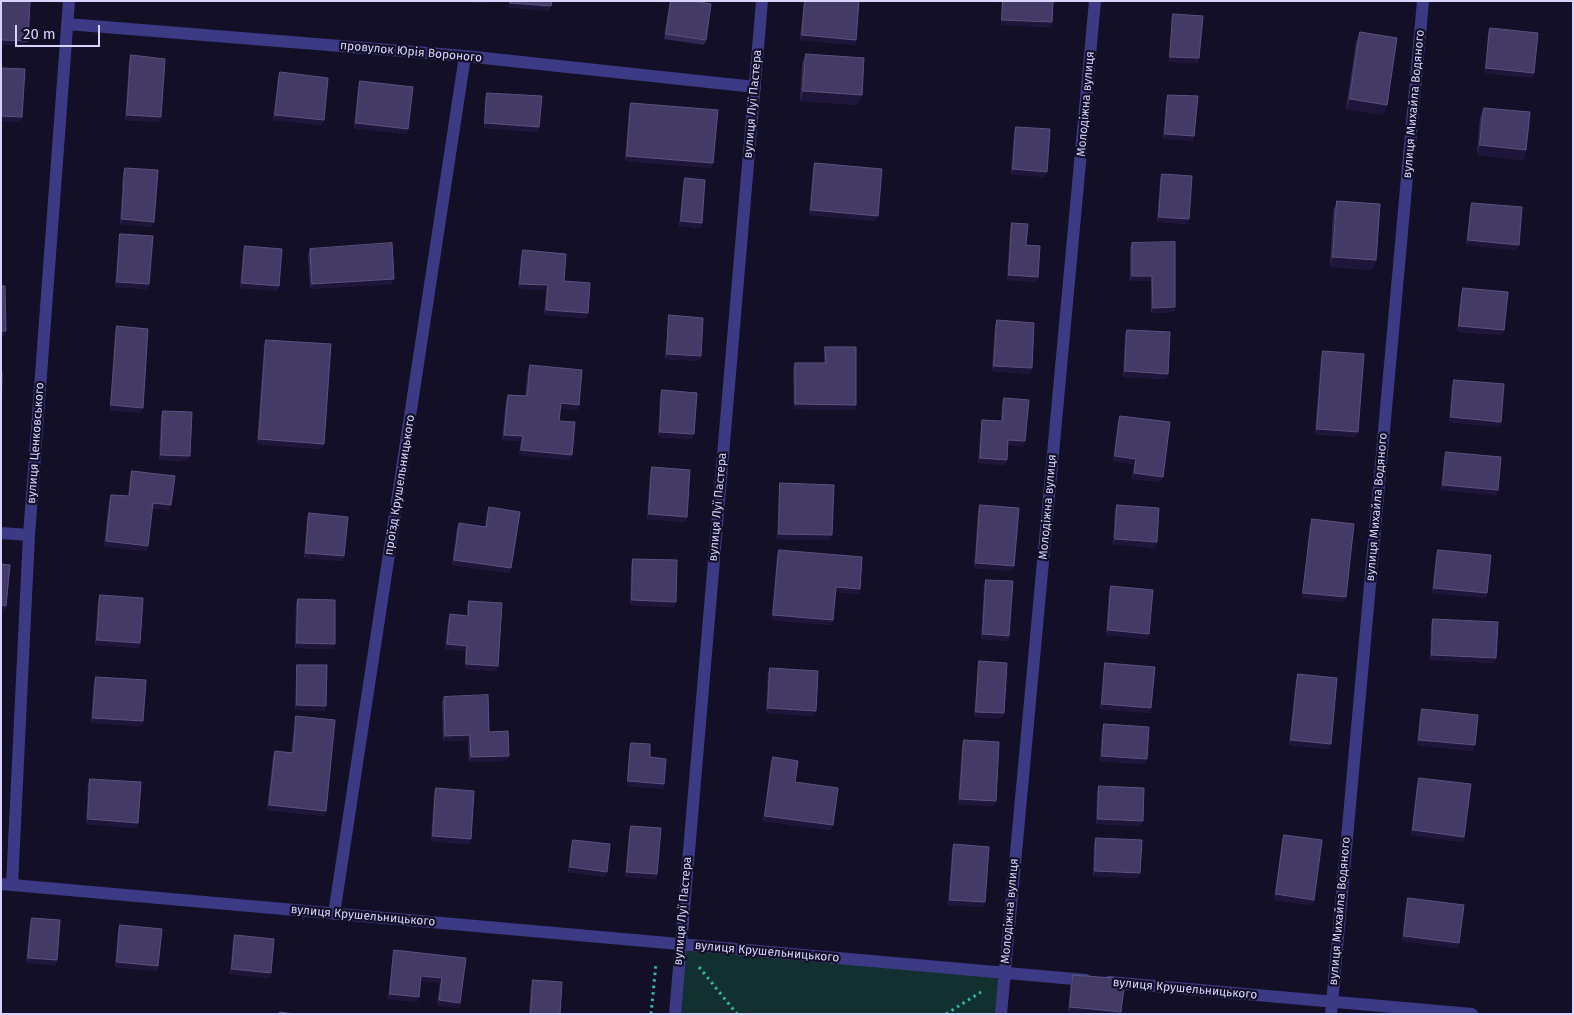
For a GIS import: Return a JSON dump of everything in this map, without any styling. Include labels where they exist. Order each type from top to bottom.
[{"type":"street","name":"вулиця Ценковського","points":[[6,885],[29,535],[69,1]]},
{"type":"street","name":"вулиця Луї Пастера","points":[[675,1014],[762,1]]},
{"type":"street","name":"Молодіжна вулиця","points":[[1001,1014],[1095,1]]},
{"type":"street","name":"вулиця Михайла Водяного","points":[[1331,1008],[1423,1]]},
{"type":"street","name":"провулок Юрія Вороного","points":[[67,24],[465,56],[755,87]]},
{"type":"street","name":"проїзд Крушельницького","points":[[334,914],[465,56]]},
{"type":"street","points":[[1,533],[29,535]]},
{"type":"street","name":"вулиця Крушельницького","points":[[6,885],[680,944],[1331,1008],[1472,1014]]},
{"type":"path","points":[[680,944],[737,1014]]},
{"type":"path","points":[[946,1014],[1004,975]]},
{"type":"green space","points":[[680,944],[1000,972],[1001,1014],[675,1014]]},
{"type":"building","points":[[1,1],[30,1],[28,41],[1,40]]},
{"type":"building","points":[[510,1],[552,1],[551,6],[510,3]]},
{"type":"building","points":[[671,1],[693,1],[711,4],[706,40],[666,34]]},
{"type":"building","points":[[805,1],[859,1],[856,40],[802,35]]},
{"type":"building","points":[[1003,1],[1053,1],[1052,22],[1002,20]]},
{"type":"building","points":[[1173,14],[1203,16],[1199,58],[1170,57]]},
{"type":"building","points":[[1490,28],[1538,33],[1534,73],[1486,68]]},
{"type":"building","points":[[1360,32],[1397,38],[1387,105],[1350,99]]},
{"type":"building","points":[[806,54],[864,58],[862,95],[803,91]]},
{"type":"building","points":[[131,55],[165,59],[161,117],[127,115]]},
{"type":"building","points":[[1,68],[25,69],[22,117],[1,116]]},
{"type":"building","points":[[280,72],[328,78],[324,120],[275,115]]},
{"type":"building","points":[[360,81],[413,87],[408,129],[356,123]]},
{"type":"building","points":[[487,93],[542,96],[539,127],[485,123]]},
{"type":"building","points":[[1168,95],[1198,96],[1194,136],[1165,134]]},
{"type":"building","points":[[631,103],[718,110],[713,163],[627,156]]},
{"type":"building","points":[[1484,108],[1530,112],[1526,150],[1480,145]]},
{"type":"building","points":[[1016,127],[1050,129],[1047,172],[1013,169]]},
{"type":"building","points":[[815,163],[882,169],[878,216],[811,210]]},
{"type":"building","points":[[125,168],[158,170],[154,222],[122,219]]},
{"type":"building","points":[[1162,174],[1192,176],[1189,219],[1159,217]]},
{"type":"building","points":[[685,178],[705,180],[702,223],[681,221]]},
{"type":"building","points":[[1337,201],[1380,204],[1376,260],[1333,257]]},
{"type":"building","points":[[1472,203],[1522,207],[1519,245],[1468,240]]},
{"type":"building","points":[[1012,223],[1028,224],[1026,245],[1040,246],[1038,277],[1009,275]]},
{"type":"building","points":[[120,234],[153,236],[149,284],[117,282]]},
{"type":"building","points":[[1175,242],[1175,307],[1153,308],[1152,276],[1132,276],[1132,243]]},
{"type":"building","points":[[392,243],[394,279],[312,284],[310,249]]},
{"type":"building","points":[[245,246],[282,249],[279,286],[242,283]]},
{"type":"building","points":[[523,250],[566,254],[564,281],[590,283],[588,313],[546,310],[548,285],[520,284]]},
{"type":"building","points":[[1,286],[5,286],[6,331],[1,331]]},
{"type":"building","points":[[1463,288],[1508,292],[1504,330],[1459,326]]},
{"type":"building","points":[[669,315],[703,318],[701,356],[667,354]]},
{"type":"building","points":[[997,320],[1034,323],[1032,368],[994,366]]},
{"type":"building","points":[[117,326],[148,329],[143,408],[111,405]]},
{"type":"building","points":[[1127,330],[1170,332],[1168,374],[1125,371]]},
{"type":"building","points":[[266,340],[331,344],[324,444],[259,439]]},
{"type":"building","points":[[825,347],[856,347],[856,405],[795,404],[795,363],[826,363]]},
{"type":"building","points":[[1323,351],[1364,354],[1358,432],[1317,429]]},
{"type":"building","points":[[530,365],[582,370],[579,405],[561,403],[559,421],[575,422],[572,455],[521,450],[523,436],[504,435],[508,395],[527,396]]},
{"type":"building","points":[[1,372],[2,372],[1,424]]},
{"type":"building","points":[[1454,380],[1504,384],[1501,422],[1451,417]]},
{"type":"building","points":[[662,390],[697,393],[694,434],[660,432]]},
{"type":"building","points":[[1004,398],[1029,400],[1025,441],[1008,440],[1007,460],[980,458],[982,420],[1002,421]]},
{"type":"building","points":[[163,411],[192,412],[190,456],[161,455]]},
{"type":"building","points":[[1120,416],[1170,422],[1163,477],[1134,473],[1136,459],[1115,456]]},
{"type":"building","points":[[1446,452],[1501,457],[1498,490],[1443,485]]},
{"type":"building","points":[[652,467],[690,470],[687,517],[649,514]]},
{"type":"building","points":[[132,471],[175,476],[171,505],[153,503],[148,546],[106,541],[111,495],[129,496]]},
{"type":"building","points":[[780,483],[834,485],[832,535],[779,534]]},
{"type":"building","points":[[980,505],[1019,508],[1014,566],[976,563]]},
{"type":"building","points":[[1117,505],[1159,508],[1157,542],[1115,539]]},
{"type":"building","points":[[489,507],[520,512],[511,568],[454,560],[459,523],[486,527]]},
{"type":"building","points":[[309,513],[348,517],[344,556],[306,553]]},
{"type":"building","points":[[1312,519],[1354,524],[1346,597],[1303,593]]},
{"type":"building","points":[[779,550],[862,557],[860,589],[836,587],[833,620],[773,615]]},
{"type":"building","points":[[1438,550],[1491,555],[1487,593],[1434,588]]},
{"type":"building","points":[[633,559],[677,560],[676,602],[632,600]]},
{"type":"building","points":[[1,564],[10,565],[6,606],[1,605]]},
{"type":"building","points":[[986,580],[1013,581],[1009,636],[983,634]]},
{"type":"building","points":[[1111,586],[1153,590],[1149,634],[1108,630]]},
{"type":"building","points":[[100,595],[143,598],[140,643],[97,640]]},
{"type":"building","points":[[298,599],[335,600],[335,644],[297,643]]},
{"type":"building","points":[[469,601],[502,603],[498,666],[466,664],[467,646],[447,644],[450,614],[468,616]]},
{"type":"building","points":[[1433,619],[1498,622],[1496,658],[1432,655]]},
{"type":"building","points":[[979,661],[1007,663],[1004,713],[976,712]]},
{"type":"building","points":[[1105,663],[1155,667],[1151,708],[1102,704]]},
{"type":"building","points":[[297,665],[327,665],[326,706],[297,705]]},
{"type":"building","points":[[770,668],[818,671],[816,711],[768,708]]},
{"type":"building","points":[[1298,674],[1337,678],[1331,744],[1291,740]]},
{"type":"building","points":[[96,677],[146,680],[143,721],[93,718]]},
{"type":"building","points":[[488,695],[489,732],[508,731],[509,756],[471,757],[470,735],[445,736],[444,697]]},
{"type":"building","points":[[1422,709],[1478,715],[1475,745],[1419,740]]},
{"type":"building","points":[[296,716],[335,720],[326,811],[269,805],[275,751],[293,753]]},
{"type":"building","points":[[1104,724],[1149,727],[1147,759],[1102,756]]},
{"type":"building","points":[[964,740],[999,742],[996,801],[960,799]]},
{"type":"building","points":[[631,743],[650,744],[650,757],[666,759],[664,784],[628,781]]},
{"type":"building","points":[[773,757],[798,761],[795,782],[838,788],[833,825],[765,816]]},
{"type":"building","points":[[1419,778],[1471,784],[1464,837],[1413,830]]},
{"type":"building","points":[[90,779],[141,782],[138,823],[88,819]]},
{"type":"building","points":[[1099,786],[1144,788],[1143,821],[1098,819]]},
{"type":"building","points":[[436,788],[474,791],[471,839],[433,836]]},
{"type":"building","points":[[631,826],[661,828],[657,874],[627,872]]},
{"type":"building","points":[[1284,835],[1322,840],[1314,900],[1276,894]]},
{"type":"building","points":[[1096,838],[1142,840],[1140,873],[1095,871]]},
{"type":"building","points":[[573,840],[610,844],[607,872],[570,867]]},
{"type":"building","points":[[954,844],[989,847],[985,902],[950,900]]},
{"type":"building","points":[[1408,898],[1464,905],[1459,943],[1404,936]]},
{"type":"building","points":[[32,918],[60,920],[57,960],[28,958]]},
{"type":"building","points":[[120,925],[162,929],[158,966],[117,962]]},
{"type":"building","points":[[235,935],[274,939],[271,973],[232,969]]},
{"type":"building","points":[[394,950],[466,958],[460,1003],[439,1000],[442,978],[421,976],[419,997],[390,994]]},
{"type":"building","points":[[1073,975],[1125,979],[1121,1012],[1070,1007]]},
{"type":"building","points":[[533,980],[562,982],[560,1014],[531,1014]]}]
